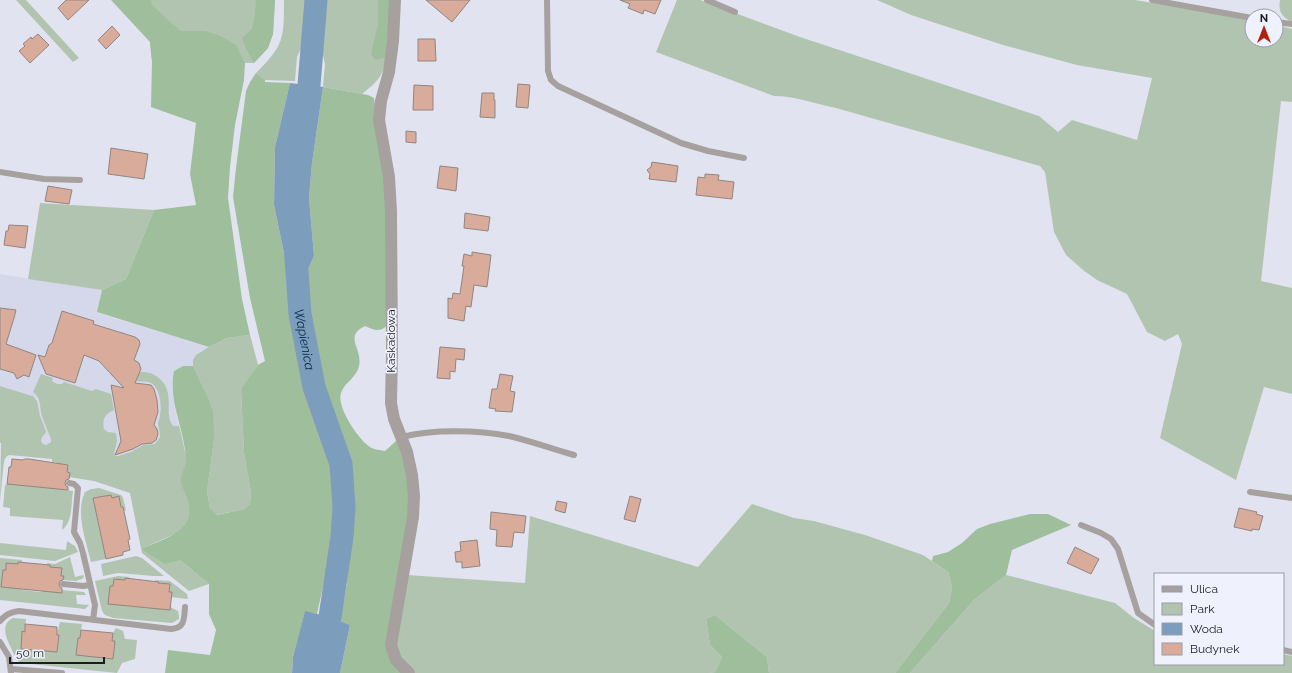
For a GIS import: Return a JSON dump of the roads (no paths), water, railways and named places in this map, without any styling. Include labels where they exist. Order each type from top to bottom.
[{"type":"street","name":"Kaskadowa","points":[[395,0],[392,53],[381,101],[379,120],[390,194],[392,345],[391,403],[394,419],[407,452],[412,475],[414,496],[413,517],[391,645],[396,660],[409,673]]},
{"type":"lane","points":[[547,0],[548,71],[551,80],[558,86],[681,143],[708,151],[744,158]]},
{"type":"lane","points":[[707,0],[735,12]]},
{"type":"lane","points":[[1152,0],[1244,17]]},
{"type":"lane","points":[[0,172],[44,179],[80,180]]},
{"type":"lane","points":[[402,437],[436,433],[479,433],[509,436],[574,455]]},
{"type":"lane","points":[[69,483],[74,484],[78,488],[74,532],[80,543],[90,585],[94,605],[93,620]]},
{"type":"lane","points":[[1250,492],[1292,498]]},
{"type":"lane","points":[[1081,525],[1101,533],[1111,539],[1118,549],[1138,613],[1154,624]]},
{"type":"lane","points":[[63,584],[83,586],[90,585]]},
{"type":"lane","points":[[0,621],[4,615],[10,612],[19,611],[171,629],[182,625],[185,607]]},
{"type":"lane","points":[[0,642],[9,658],[11,671],[62,673]]},
{"type":"water","points":[[290,83],[323,87],[312,163],[309,198],[314,256],[305,276],[294,275],[285,258],[274,205],[275,147]]},
{"type":"water","points":[[305,611],[330,617],[350,625],[340,673],[292,673],[293,657]]},
{"type":"waterway","name":"Wapienica","points":[[302,115],[309,85],[316,0]]},
{"type":"waterway","name":"Wapienica","points":[[295,244],[300,314],[314,387],[341,464],[344,507],[342,537],[330,617],[313,673]]}]
